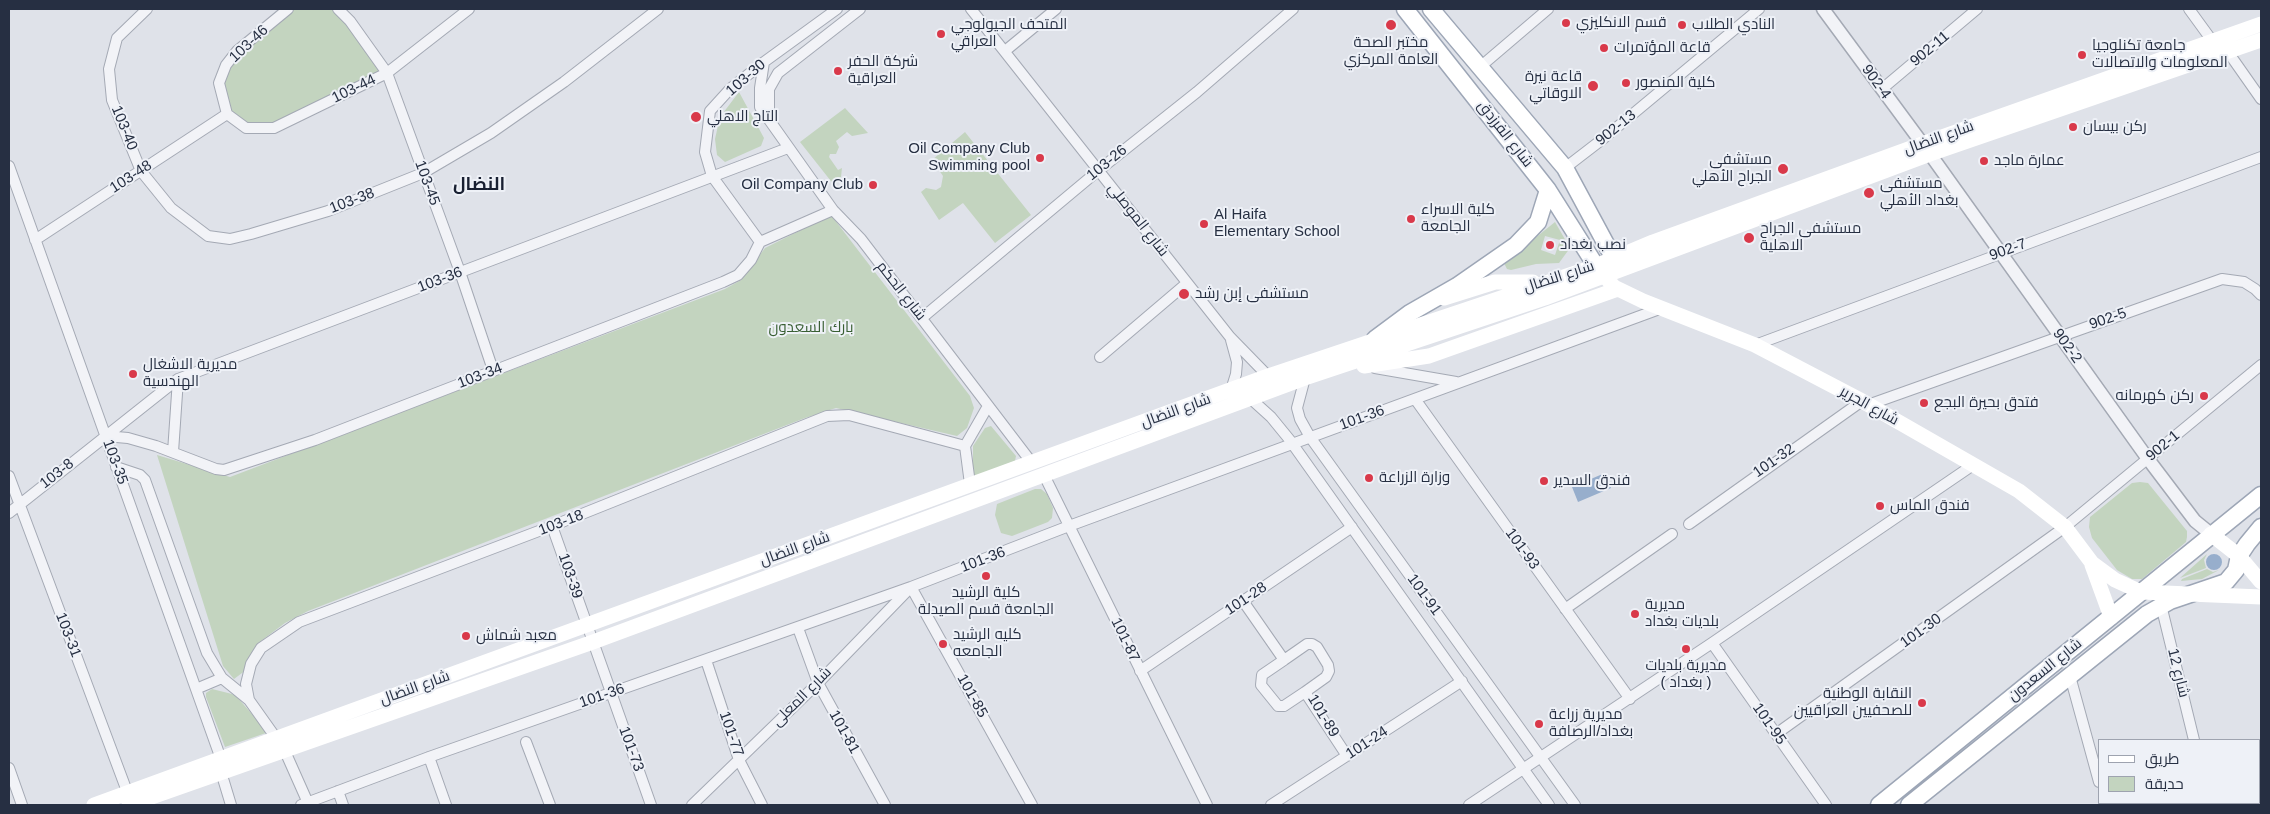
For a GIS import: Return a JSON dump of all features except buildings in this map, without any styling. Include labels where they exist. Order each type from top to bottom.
[{"type":"main road","name":"شارع الفرزدق","points":[[1405,9],[1608,268]]},
{"type":"main road","name":"شارع الفرزدق","points":[[1431,9],[1565,168],[1608,268]]},
{"type":"main road","name":"شارع النضال","points":[[1926,149],[2261,24]]},
{"type":"main road","name":"شارع النضال","points":[[280,744],[593,642],[1305,378],[1502,312],[1608,268],[1653,242],[1926,149],[2261,40]]},
{"type":"main road","points":[[1375,339],[1410,313],[1430,303],[1516,245],[1538,222],[1548,190]]},
{"type":"main road","name":"شارع النضال","points":[[94,805],[128,800],[280,744],[587,626],[1268,376],[1542,282],[1608,268]]},
{"type":"main road","name":"شارع الجرير","points":[[1608,268],[1611,284],[1618,289],[1755,345],[1865,403],[2019,491],[2046,510],[2065,527],[2092,564],[2111,617]]},
{"type":"main road","points":[[1430,303],[1495,282],[1507,280],[1542,282]]},
{"type":"main road","points":[[1345,365],[1366,366],[1429,356],[1618,289]]},
{"type":"main road","points":[[1502,312],[1508,328]]},
{"type":"main road","name":"شارع السعدون","points":[[1879,805],[2111,617],[2210,534],[2261,495]]},
{"type":"main road","name":"شارع السعدون","points":[[1909,805],[2136,621],[2161,605],[2226,582],[2236,570],[2239,556],[2261,527]]},
{"type":"main road","points":[[2210,534],[2239,556],[2261,582]]},
{"type":"main road","name":"شارع الجرير","points":[[2092,564],[2114,580],[2141,592],[2261,597]]},
{"type":"street","name":"103-40","points":[[141,171],[112,100],[109,69],[117,38],[147,9]]},
{"type":"street","name":"103-46","points":[[227,114],[219,83],[226,65],[237,51],[288,9]]},
{"type":"street","name":"103-45","points":[[338,9],[350,21],[387,72],[460,272],[493,370]]},
{"type":"street","name":"103-44","points":[[227,114],[246,128],[274,128],[387,72],[469,9]]},
{"type":"street","name":"103-38","points":[[141,171],[171,208],[208,236],[230,238],[251,234],[328,211],[423,173],[491,133],[564,82],[658,9]]},
{"type":"street","name":"103-30","points":[[760,242],[712,176],[705,152],[710,111],[730,90],[764,62],[837,9]]},
{"type":"street","name":"103-30","points":[[769,119],[769,89],[778,73],[860,9]]},
{"type":"street","name":"شارع الموصلي","points":[[971,9],[1230,337],[1268,376]]},
{"type":"street","points":[[1005,51],[1056,9]]},
{"type":"street","name":"103-26","points":[[922,318],[1099,170],[1197,92],[1293,9]]},
{"type":"street","points":[[1480,67],[1548,9]]},
{"type":"street","name":"902-13","points":[[1565,168],[1604,138],[1759,9]]},
{"type":"street","name":"902-4","points":[[1823,9],[1926,149]]},
{"type":"street","name":"902-11","points":[[1882,89],[1977,9]]},
{"type":"street","points":[[2188,9],[2213,42]]},
{"type":"street","points":[[2228,52],[2261,99]]},
{"type":"street","name":"شارع الحكم","points":[[764,62],[760,88],[760,107],[834,210],[861,239],[1032,463]]},
{"type":"street","name":"103-48","points":[[35,240],[227,114]]},
{"type":"street","name":"103-36","points":[[106,436],[178,379],[788,148]]},
{"type":"street","name":"902-2","points":[[1926,149],[2148,459],[2195,521],[2210,534]]},
{"type":"street","name":"902-7","points":[[1755,345],[2261,156]]},
{"type":"street","name":"103-35","points":[[9,166],[196,688],[221,765],[231,805]]},
{"type":"street","points":[[760,242],[834,210]]},
{"type":"street","name":"103-34","points":[[106,436],[128,438],[173,452],[216,470],[224,470],[316,440],[730,279],[738,275],[751,260],[760,242]]},
{"type":"street","name":"902-5","points":[[1865,403],[2222,279],[2244,282],[2255,289],[2261,296]]},
{"type":"street","points":[[1100,357],[1187,283]]},
{"type":"street","name":"101-36","points":[[304,804],[429,756],[911,588],[1069,526],[1662,308]]},
{"type":"street","name":"شارع الموصلي","points":[[1230,337],[1235,349],[1237,362],[1231,390]]},
{"type":"street","name":"902-1","points":[[2065,527],[2261,365]]},
{"type":"street","points":[[1366,366],[1460,382]]},
{"type":"street","name":"101-91","points":[[1305,378],[1297,408],[1300,419],[1310,437],[1575,805]]},
{"type":"street","points":[[173,452],[178,379]]},
{"type":"street","name":"101-91","points":[[1250,398],[1271,417],[1293,444],[1549,805]]},
{"type":"street","name":"101-93","points":[[1415,398],[1630,699]]},
{"type":"street","name":"101-32","points":[[1689,524],[1865,403]]},
{"type":"street","points":[[970,484],[965,446],[988,406]]},
{"type":"street","name":"103-18","points":[[249,700],[246,684],[251,664],[260,648],[299,622],[552,526],[826,416],[849,415],[965,446]]},
{"type":"street","name":"103-8","points":[[9,513],[106,436]]},
{"type":"street","points":[[1469,805],[1712,644],[1973,465]]},
{"type":"street","points":[[116,467],[140,475],[145,480],[207,653],[222,678],[249,700],[280,744],[304,804]]},
{"type":"street","name":"101-87","points":[[1044,475],[1207,805]]},
{"type":"street","name":"103-31","points":[[9,476],[128,800]]},
{"type":"street","name":"103-39","points":[[552,526],[593,642]]},
{"type":"street","name":"101-28","points":[[1140,671],[1352,527]]},
{"type":"street","name":"101-30","points":[[1776,734],[2065,527]]},
{"type":"street","points":[[1565,609],[1672,534]]},
{"type":"street","name":"شارع المعلى","points":[[692,805],[818,683],[911,588]]},
{"type":"street","name":"101-85","points":[[911,588],[1032,805]]},
{"type":"street","points":[[1243,601],[1284,660],[1262,675],[1261,685],[1278,706],[1284,706],[1305,692]]},
{"type":"street","name":"شارع 12","points":[[2161,605],[2194,739]]},
{"type":"street","name":"101-81","points":[[798,628],[818,683],[885,805]]},
{"type":"street","name":"101-73","points":[[593,642],[651,805]]},
{"type":"street","name":"101-89","points":[[1284,660],[1307,644],[1317,647],[1329,671],[1326,677],[1305,692],[1348,756]]},
{"type":"street","name":"101-95","points":[[1712,644],[1826,805]]},
{"type":"street","name":"101-77","points":[[706,660],[739,760],[762,805]]},
{"type":"street","points":[[2070,676],[2098,778]]},
{"type":"street","points":[[196,688],[222,678]]},
{"type":"street","name":"101-24","points":[[1271,805],[1462,681]]},
{"type":"street","points":[[526,742],[550,805]]},
{"type":"street","points":[[429,756],[446,805]]},
{"type":"street","points":[[9,768],[22,805]]},
{"type":"street","points":[[338,790],[343,805]]},
{"type":"green space","points":[[288,9],[338,9],[387,73],[274,128],[246,128],[227,114],[219,83],[226,65]]},
{"type":"green space","points":[[739,92],[764,138],[761,146],[725,162],[717,155],[715,139],[720,117]]},
{"type":"green space","points":[[845,108],[868,133],[852,136],[847,132],[836,141],[839,147],[836,154],[830,154],[829,157],[838,170],[842,168],[841,177],[836,184],[838,190],[800,142]]},
{"type":"green space","points":[[965,132],[1031,215],[995,243],[963,203],[939,220],[921,192],[926,188],[936,190],[941,187],[943,176],[932,160]]},
{"type":"green space","name":"بارك السعدون","points":[[831,215],[970,396],[974,408],[967,428],[957,436],[836,408],[805,418],[308,611],[285,623],[261,641],[246,670],[234,679],[223,666],[157,455],[230,477],[725,289],[741,280],[765,248]]},
{"type":"green space","points":[[1555,222],[1570,248],[1559,263],[1536,264],[1511,270],[1507,269],[1504,263]],"holes":[[[1545,236],[1560,240],[1555,255],[1541,250]]]},
{"type":"green space","points":[[991,426],[1016,456],[1015,461],[973,477],[973,446],[985,428]]},
{"type":"green space","points":[[2132,483],[2148,483],[2187,531],[2187,537],[2186,542],[2142,579],[2132,579],[2117,570],[2092,538],[2089,527],[2090,517]]},
{"type":"green space","points":[[1035,489],[1041,489],[1047,494],[1053,508],[1052,518],[1048,522],[1012,536],[1001,533],[995,515],[997,504]]},
{"type":"green space","points":[[2207,554],[2204,560],[2206,568],[2180,578]]},
{"type":"green space","points":[[2207,569],[2213,572],[2219,570],[2202,579],[2181,581],[2182,579]]},
{"type":"green space","points":[[212,689],[237,697],[266,730],[266,733],[225,747],[206,697],[206,693]]},
{"type":"water","points":[[1605,473],[1611,488],[1578,502],[1572,487]]},
{"type":"water","points":[[2214,554],[2220,556],[2222,562],[2220,568],[2214,570],[2208,568],[2206,562],[2208,556]]},
{"type":"place","name":"قسم الانكليزي","points":[[1566,23]]},
{"type":"place","name":"مختبر الصحة العامة المركزي","points":[[1391,25]]},
{"type":"place","name":"النادي الطلاب","points":[[1682,25]]},
{"type":"place","name":"المتحف الجيولوجي العراقي","points":[[941,34]]},
{"type":"place","name":"قاعة المؤتمرات","points":[[1604,48]]},
{"type":"place","name":"جامعة تكنلوجيا المعلومات والاتصالات","points":[[2082,55]]},
{"type":"place","name":"شركة الحفر العراقية","points":[[838,71]]},
{"type":"place","name":"كلية المنصور","points":[[1626,83]]},
{"type":"place","name":"قاعة نيرة الاوقاتي","points":[[1593,86]]},
{"type":"place","name":"التاج الاهلي","points":[[696,117]]},
{"type":"place","name":"ركن بيسان","points":[[2073,127]]},
{"type":"place","name":"Oil Company Club Swimming pool","points":[[1040,158]]},
{"type":"place","name":"عمارة ماجد","points":[[1984,161]]},
{"type":"place","name":"مستشفى الجراح الأهلي","points":[[1783,169]]},
{"type":"place","name":"Oil Company Club","points":[[873,185]]},
{"type":"place","name":"مستشفى بغداد الأهلي","points":[[1869,193]]},
{"type":"place","name":"كلية الاسراء الجامعة","points":[[1411,219]]},
{"type":"place","name":"Al Haifa Elementary School","points":[[1204,224]]},
{"type":"place","name":"مستشفى الجراح الاهلية","points":[[1749,238]]},
{"type":"place","name":"نصب بغداد","points":[[1550,245]]},
{"type":"place","name":"مستشفى إبن رشد","points":[[1184,294]]},
{"type":"place","name":"مديرية الاشغال الهندسية","points":[[133,374]]},
{"type":"place","name":"ركن كهرمانه","points":[[2204,396]]},
{"type":"place","name":"فتدق بحيرة البجع","points":[[1924,403]]},
{"type":"place","name":"وزارة الزراعة","points":[[1369,478]]},
{"type":"place","name":"فندق السدير","points":[[1544,481]]},
{"type":"place","name":"فندق الماس","points":[[1880,506]]},
{"type":"place","name":"كلية الرشيد الجامعة قسم الصيدلة","points":[[986,576]]},
{"type":"place","name":"مديرية بلديات بغداد","points":[[1635,614]]},
{"type":"place","name":"معبد شماش","points":[[466,636]]},
{"type":"place","name":"كليه الرشيد الجامعه","points":[[943,644]]},
{"type":"place","name":"مديرية بلديات ( بغداد )","points":[[1686,649]]},
{"type":"place","name":"النقابة الوطنية للصحفيين العراقيين","points":[[1922,703]]},
{"type":"place","name":"مديرية زراعة بغداد/الرصافة","points":[[1539,724]]},
{"type":"district","name":"النضال","points":[[479,185]]}]
